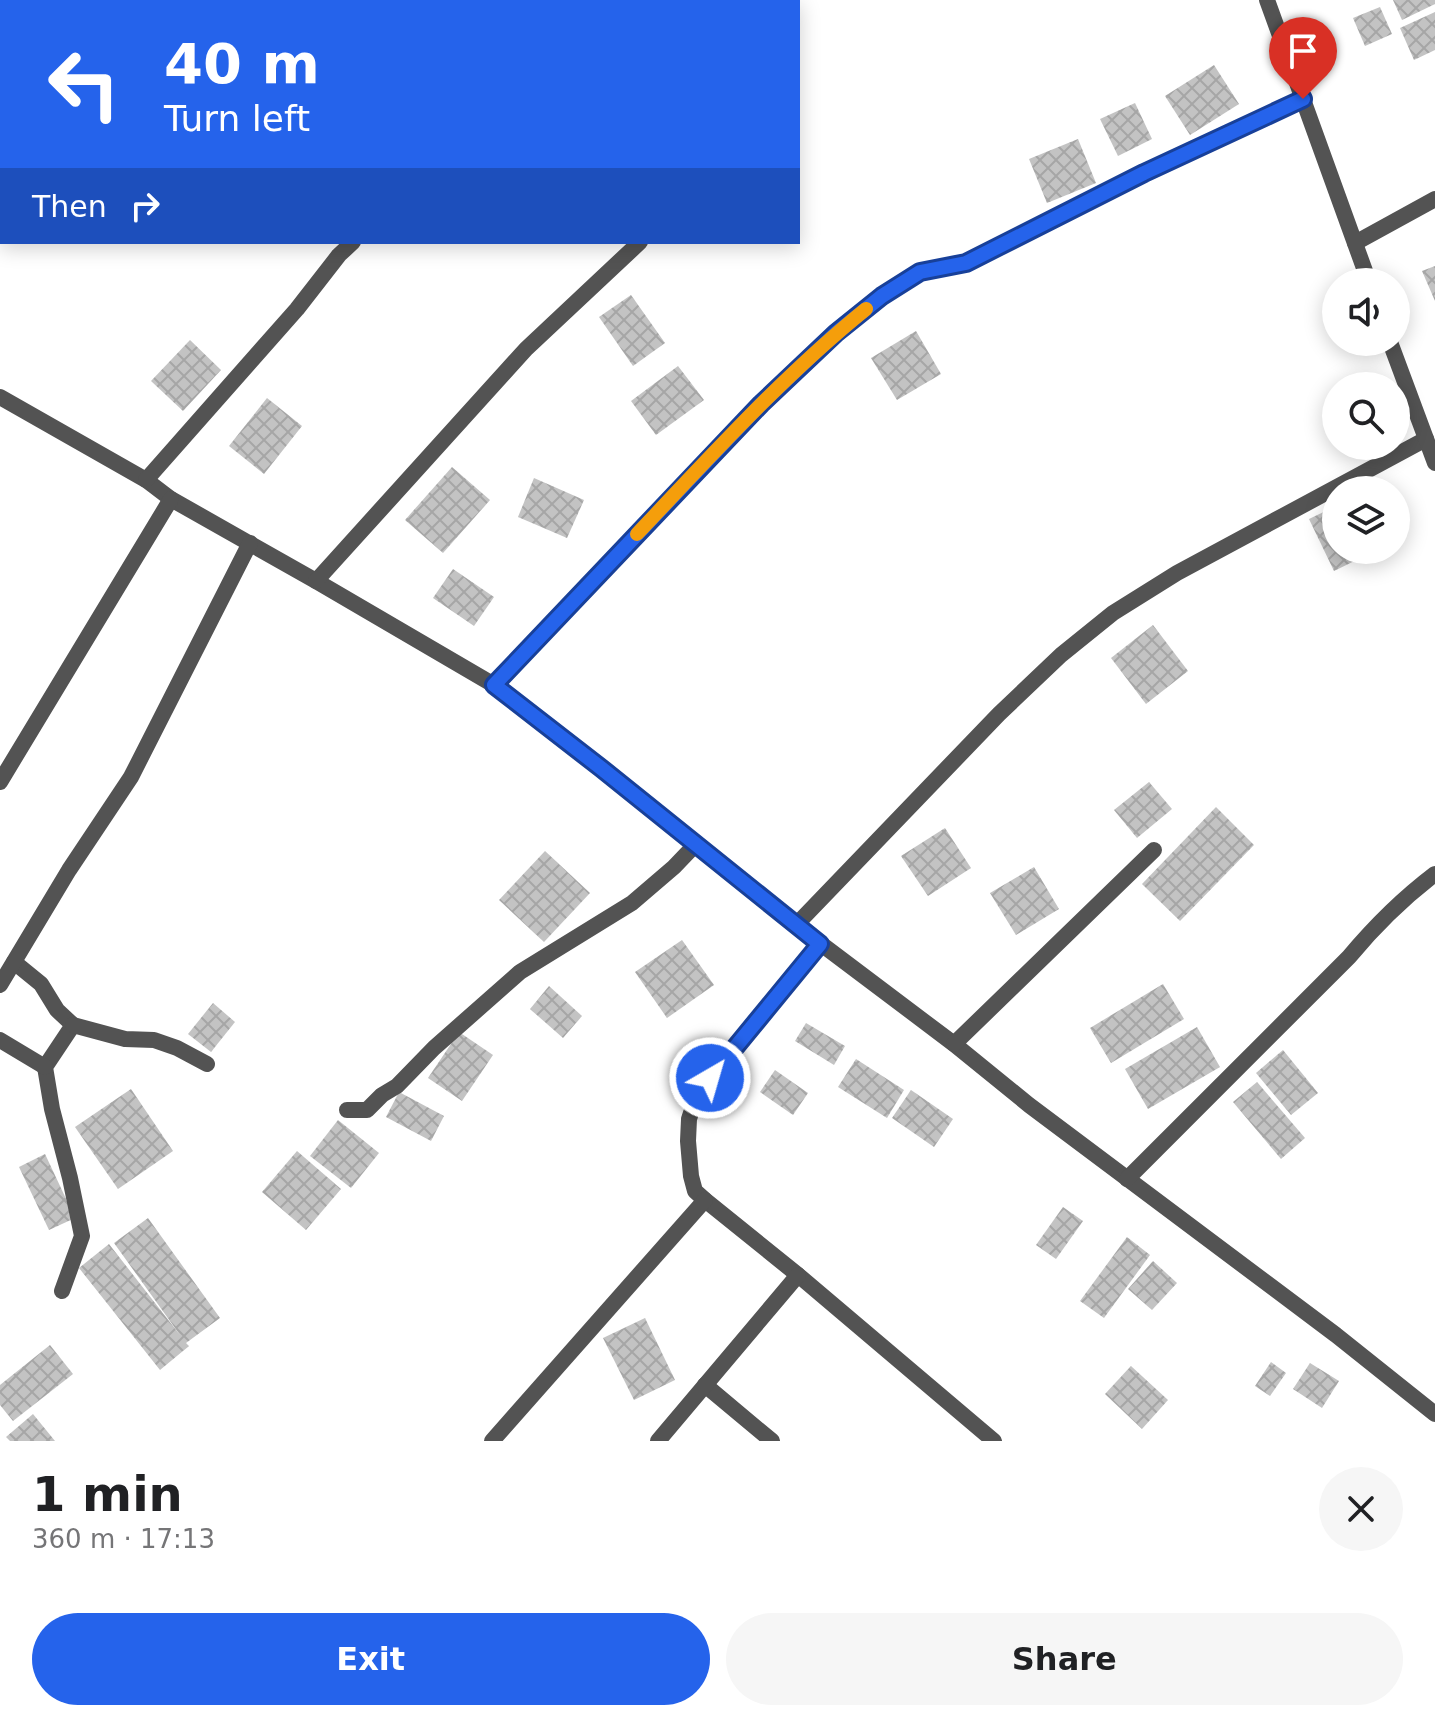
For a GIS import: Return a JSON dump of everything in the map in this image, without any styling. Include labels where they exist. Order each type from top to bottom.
[{"type":"street","points":[[1267,0],[1364,268]]},
{"type":"street","points":[[494,685],[761,404],[836,333],[882,296],[920,272],[966,263],[1144,173],[1303,99]]},
{"type":"street","points":[[1355,243],[1435,199]]},
{"type":"street","points":[[146,480],[351,244]]},
{"type":"street","points":[[316,581],[526,349],[638,244]]},
{"type":"street","points":[[1395,356],[1435,463]]},
{"type":"street","points":[[0,397],[494,685],[820,944],[1336,1335],[1435,1414]]},
{"type":"street","points":[[796,925],[999,714],[1061,655],[1113,613],[1177,573],[1426,439]]},
{"type":"street","points":[[0,782],[171,499]]},
{"type":"street","points":[[0,985],[69,870],[131,777],[250,543]]},
{"type":"street","points":[[347,1110],[367,1110],[520,972],[632,903],[696,844]]},
{"type":"street","points":[[954,1044],[1154,850]]},
{"type":"street","points":[[1127,1179],[1349,957],[1377,924],[1435,874]]},
{"type":"street","points":[[820,944],[744,1035],[695,1101],[689,1119],[688,1141],[695,1191],[994,1441]]},
{"type":"street","points":[[14,962],[41,984],[57,1010],[73,1025],[125,1039],[154,1040],[207,1064]]},
{"type":"street","points":[[62,1291],[82,1236],[45,1067],[73,1025]]},
{"type":"street","points":[[0,1040],[45,1067]]},
{"type":"street","points":[[492,1441],[705,1200]]},
{"type":"street","points":[[658,1441],[798,1275]]},
{"type":"street","points":[[705,1385],[772,1441]]},
{"type":"building","points":[[1393,0],[1435,0],[1435,4],[1402,20]]},
{"type":"building","points":[[1380,7],[1392,34],[1365,46],[1353,18]]},
{"type":"building","points":[[1435,12],[1435,50],[1414,60],[1400,28]]},
{"type":"building","points":[[1214,65],[1239,104],[1190,135],[1165,96]]},
{"type":"building","points":[[1135,103],[1152,139],[1118,156],[1100,119]]},
{"type":"building","points":[[1078,139],[1096,183],[1047,203],[1029,159]]},
{"type":"building","points":[[1435,266],[1435,301],[1422,271]]},
{"type":"building","points":[[631,295],[665,343],[633,366],[599,317]]},
{"type":"building","points":[[916,331],[941,374],[897,400],[871,358]]},
{"type":"building","points":[[190,340],[221,370],[183,411],[151,381]]},
{"type":"building","points":[[678,366],[704,400],[656,435],[631,401]]},
{"type":"building","points":[[267,398],[302,426],[264,474],[229,446]]},
{"type":"building","points":[[452,467],[490,500],[443,553],[405,520]]},
{"type":"building","points":[[534,478],[584,500],[567,538],[518,517]]},
{"type":"building","points":[[1322,513],[1322,546],[1309,519]]},
{"type":"building","points":[[1331,564],[1348,564],[1334,571]]},
{"type":"building","points":[[453,569],[494,597],[474,626],[433,598]]},
{"type":"building","points":[[1153,625],[1188,671],[1146,704],[1111,658]]},
{"type":"building","points":[[1149,782],[1172,809],[1137,838],[1114,810]]},
{"type":"building","points":[[1216,807],[1254,845],[1180,921],[1142,884]]},
{"type":"building","points":[[945,828],[971,868],[928,896],[901,856]]},
{"type":"building","points":[[545,851],[590,893],[544,942],[499,900]]},
{"type":"building","points":[[1034,867],[1059,909],[1016,935],[990,893]]},
{"type":"building","points":[[682,940],[714,985],[667,1018],[635,972]]},
{"type":"building","points":[[1163,984],[1184,1019],[1111,1063],[1090,1028]]},
{"type":"building","points":[[549,986],[582,1016],[563,1038],[530,1009]]},
{"type":"building","points":[[213,1003],[235,1022],[211,1052],[188,1034]]},
{"type":"building","points":[[806,1023],[845,1046],[834,1065],[795,1041]]},
{"type":"building","points":[[1197,1027],[1220,1067],[1148,1109],[1125,1069]]},
{"type":"building","points":[[459,1032],[493,1055],[462,1101],[428,1078]]},
{"type":"building","points":[[1283,1050],[1318,1093],[1291,1115],[1256,1073]]},
{"type":"building","points":[[856,1059],[904,1090],[887,1118],[838,1087]]},
{"type":"building","points":[[775,1070],[808,1093],[793,1115],[760,1092]]},
{"type":"building","points":[[1257,1082],[1305,1138],[1281,1159],[1233,1102]]},
{"type":"building","points":[[131,1089],[173,1151],[118,1189],[75,1127]]},
{"type":"building","points":[[911,1090],[953,1119],[934,1147],[892,1118]]},
{"type":"building","points":[[399,1092],[444,1116],[431,1141],[386,1117]]},
{"type":"building","points":[[338,1120],[379,1153],[351,1188],[310,1156]]},
{"type":"building","points":[[297,1151],[341,1189],[306,1230],[262,1192]]},
{"type":"building","points":[[45,1154],[75,1218],[49,1230],[19,1167]]},
{"type":"building","points":[[1063,1207],[1083,1221],[1056,1259],[1036,1245]]},
{"type":"building","points":[[148,1218],[220,1318],[186,1343],[189,1346],[160,1370],[79,1268],[109,1244],[180,1335],[114,1243]]},
{"type":"building","points":[[1127,1237],[1150,1255],[1104,1318],[1080,1301]]},
{"type":"building","points":[[1153,1261],[1177,1283],[1152,1310],[1128,1289]]},
{"type":"building","points":[[645,1318],[675,1380],[634,1400],[603,1338]]},
{"type":"building","points":[[50,1345],[73,1374],[13,1421],[0,1405],[0,1385]]},
{"type":"building","points":[[1271,1362],[1286,1373],[1270,1396],[1255,1386]]},
{"type":"building","points":[[1310,1363],[1339,1381],[1322,1408],[1293,1389]]},
{"type":"building","points":[[1131,1366],[1168,1400],[1142,1429],[1105,1394]]},
{"type":"building","points":[[33,1414],[55,1441],[10,1441],[6,1437]]},
{"type":"slow traffic","points":[[637,534],[761,404],[866,309]]},
{"type":"route","points":[[710,1078],[820,944],[494,685],[761,404],[836,333],[882,296],[920,272],[966,263],[1144,173],[1303,99]]}]
